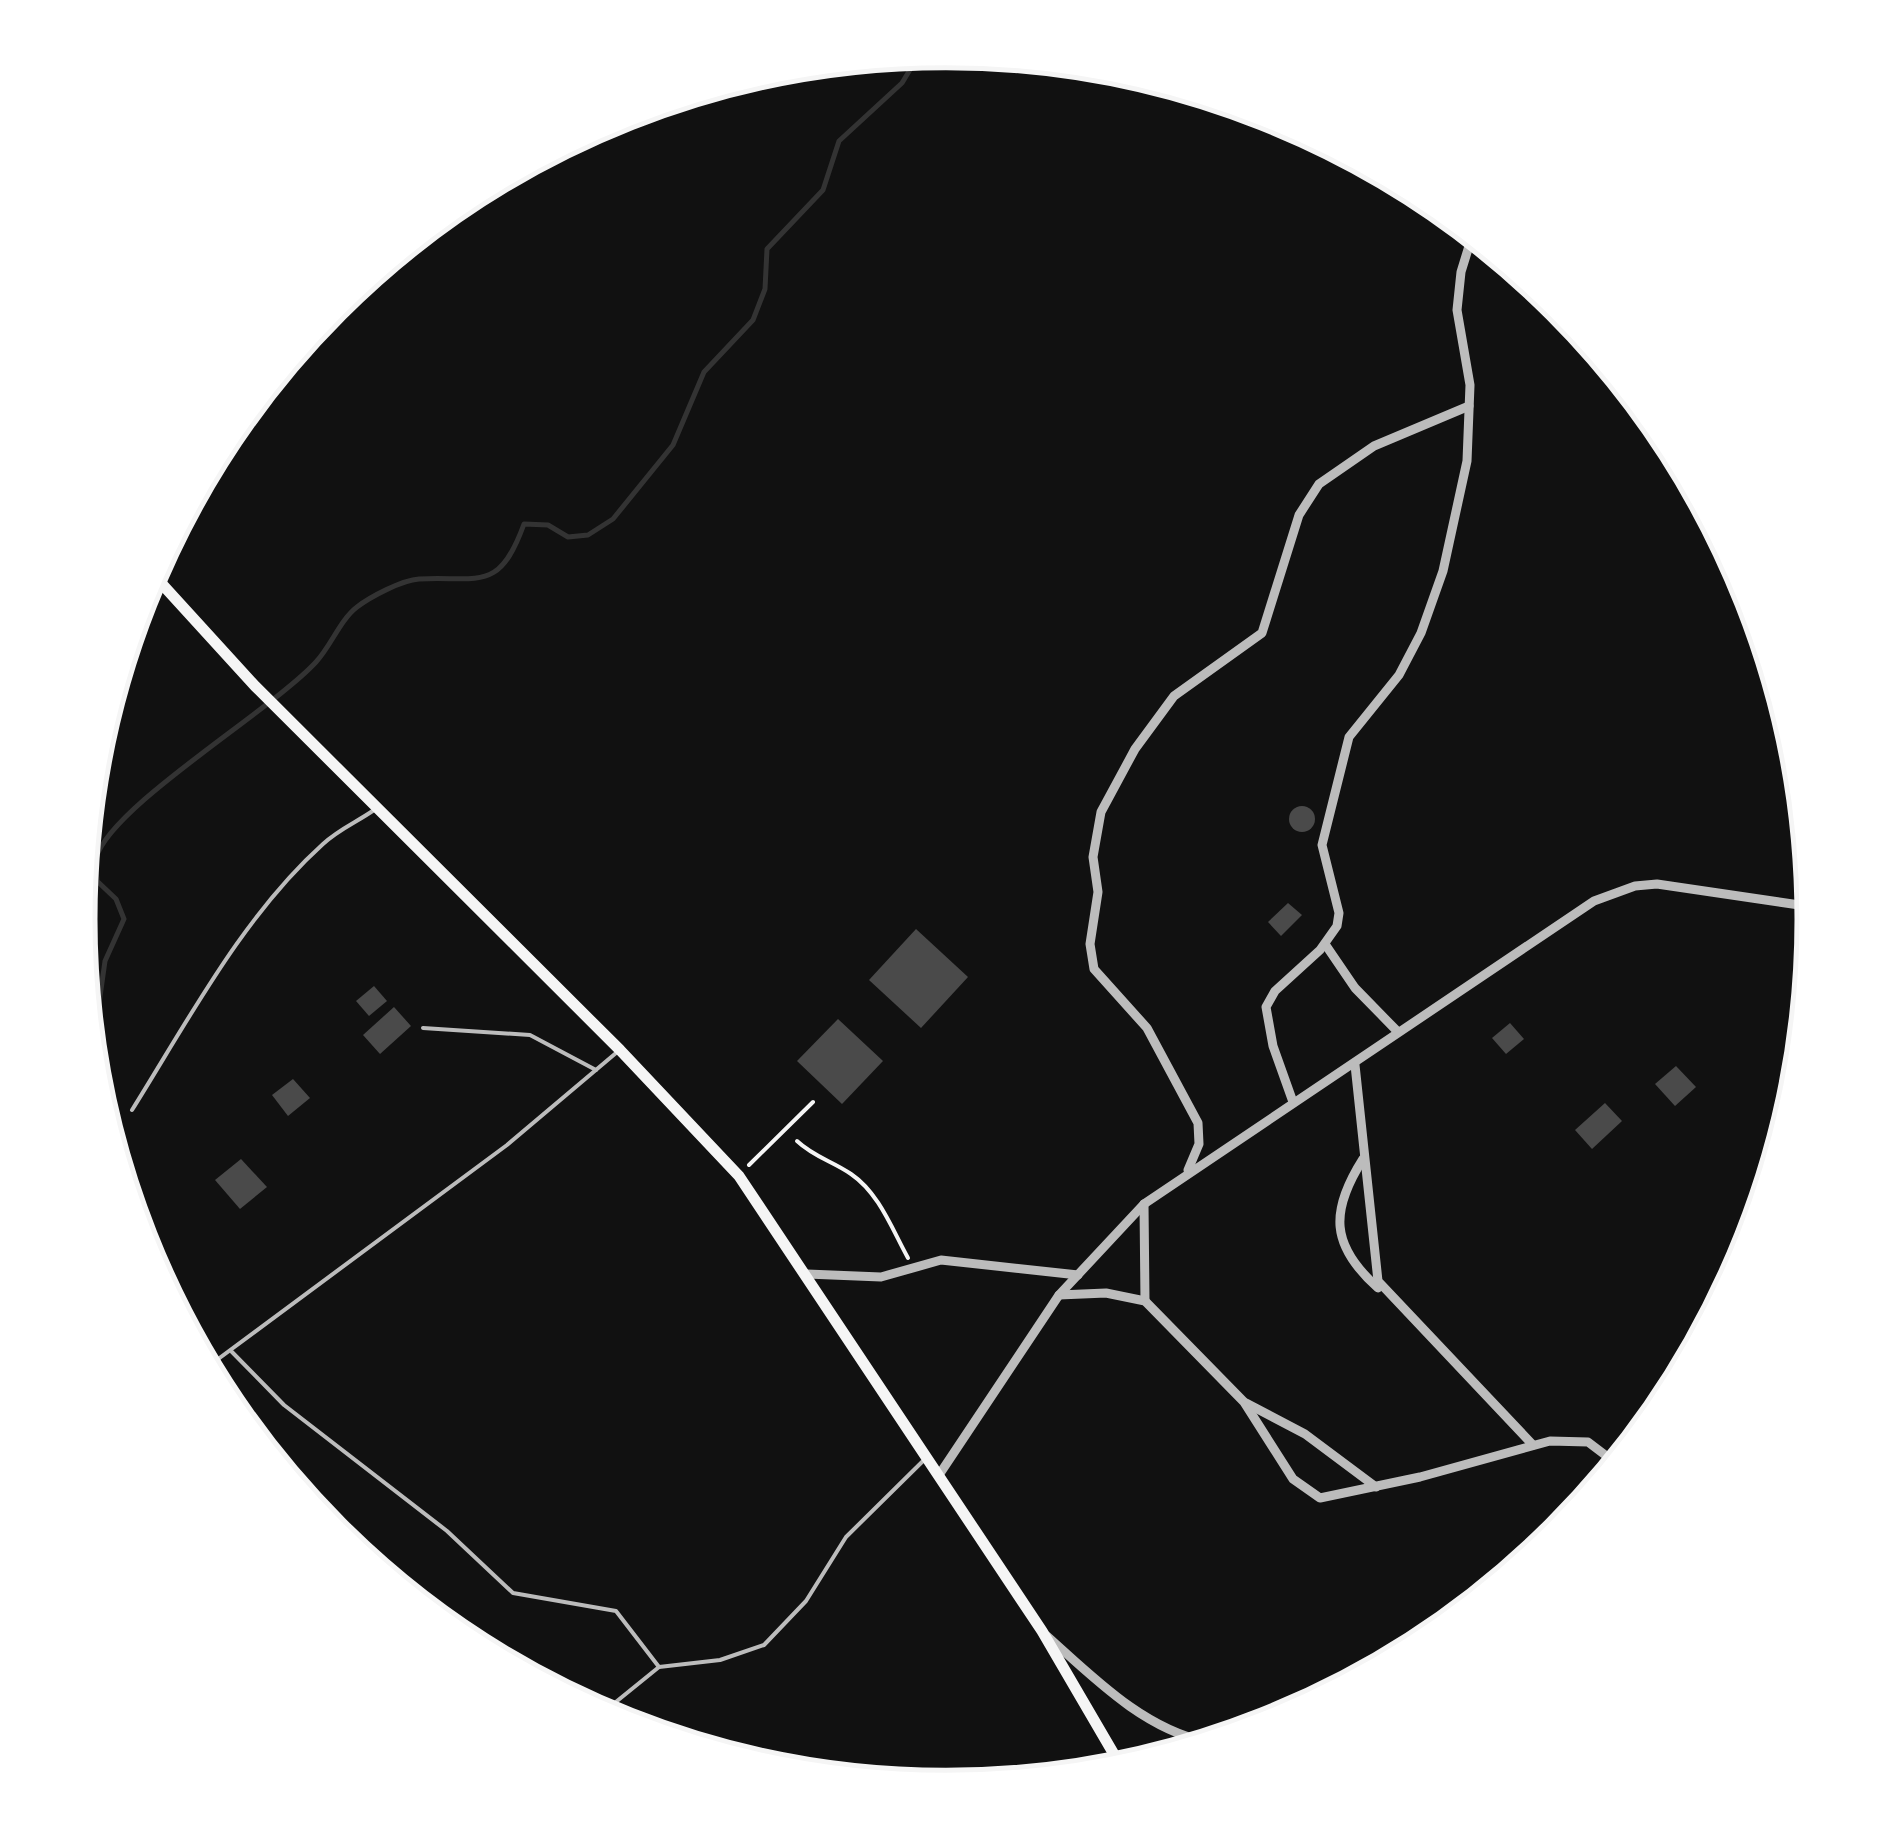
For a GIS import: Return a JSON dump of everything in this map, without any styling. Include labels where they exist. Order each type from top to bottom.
[{"type":"main road","points":[[164,585],[255,686],[620,1050],[739,1176],[808,1274],[1042,1631],[1113,1753]]},
{"type":"street","points":[[1293,1102],[1273,1046],[1266,1007],[1275,991],[1325,944],[1337,926],[1340,912],[1322,846],[1349,737],[1400,676],[1421,633],[1443,571],[1467,461],[1470,385],[1457,310],[1460,272],[1468,247]]},
{"type":"street","points":[[1187,1173],[1199,1144],[1198,1123],[1147,1028],[1094,969],[1090,944],[1098,892],[1092,857],[1101,812],[1135,750],[1174,696],[1262,634],[1300,515],[1320,484],[1374,446],[1469,406]]},
{"type":"street","points":[[939,1475],[1059,1295],[1144,1204],[1398,1032],[1594,902],[1625,889],[1657,884],[1797,905]]},
{"type":"street","points":[[1325,944],[1355,988],[1398,1032]]},
{"type":"street","points":[[1354,1065],[1374,1263],[1378,1281],[1394,1304]]},
{"type":"street","points":[[1364,1158],[1343,1191],[1338,1223],[1358,1270],[1533,1445]]},
{"type":"street","points":[[1144,1204],[1145,1301]]},
{"type":"street","points":[[808,1274],[881,1277],[940,1260],[1078,1275]]},
{"type":"street","points":[[1059,1295],[1106,1293],[1145,1301],[1244,1402],[1293,1480],[1311,1495],[1328,1498],[1376,1487],[1550,1440],[1588,1442],[1606,1456]]},
{"type":"street","points":[[1244,1402],[1305,1434],[1376,1487]]},
{"type":"street","points":[[1042,1631],[1152,1722],[1180,1737]]},
{"type":"lane","points":[[132,1110],[224,965],[294,873],[343,827],[378,806]]},
{"type":"lane","points":[[423,1028],[530,1036],[596,1070]]},
{"type":"lane","points":[[219,1360],[352,1256],[507,1145],[620,1050]]},
{"type":"lane","points":[[232,1352],[284,1405],[447,1532],[513,1593],[616,1611],[659,1667]]},
{"type":"lane","points":[[615,1703],[659,1667],[720,1660],[764,1645],[806,1601],[846,1537],[927,1456]]},
{"type":"path","points":[[739,1176],[813,1102]]},
{"type":"path","points":[[797,1141],[814,1157],[856,1177],[874,1196],[913,1267]]},
{"type":"building","points":[[1302,806],[1311,810],[1315,819],[1311,828],[1302,832],[1293,828],[1289,819],[1293,810]]},
{"type":"building","points":[[1288,903],[1302,915],[1281,936],[1268,922]]},
{"type":"building","points":[[916,929],[968,977],[921,1028],[869,980]]},
{"type":"building","points":[[374,986],[387,1001],[369,1016],[356,1001]]},
{"type":"building","points":[[394,1007],[411,1026],[380,1054],[363,1035]]},
{"type":"building","points":[[838,1019],[883,1061],[842,1104],[797,1061]]},
{"type":"building","points":[[1510,1023],[1524,1039],[1506,1054],[1492,1038]]},
{"type":"building","points":[[1676,1066],[1696,1087],[1675,1106],[1655,1084]]},
{"type":"building","points":[[293,1079],[310,1098],[288,1116],[272,1095]]},
{"type":"building","points":[[1605,1103],[1622,1121],[1592,1149],[1575,1130]]},
{"type":"building","points":[[241,1159],[267,1187],[240,1209],[215,1180]]},
{"type":"waterway","points":[[98,855],[131,812],[295,682],[316,662],[351,612],[363,603],[412,580],[472,578],[496,571],[515,546],[524,524],[548,525],[568,537],[588,535],[613,519],[673,445],[704,372],[753,320],[765,289],[767,249],[823,190],[839,141],[902,83],[911,69]]},
{"type":"waterway","points":[[96,877],[116,899],[124,919],[105,961],[99,1001]]}]
